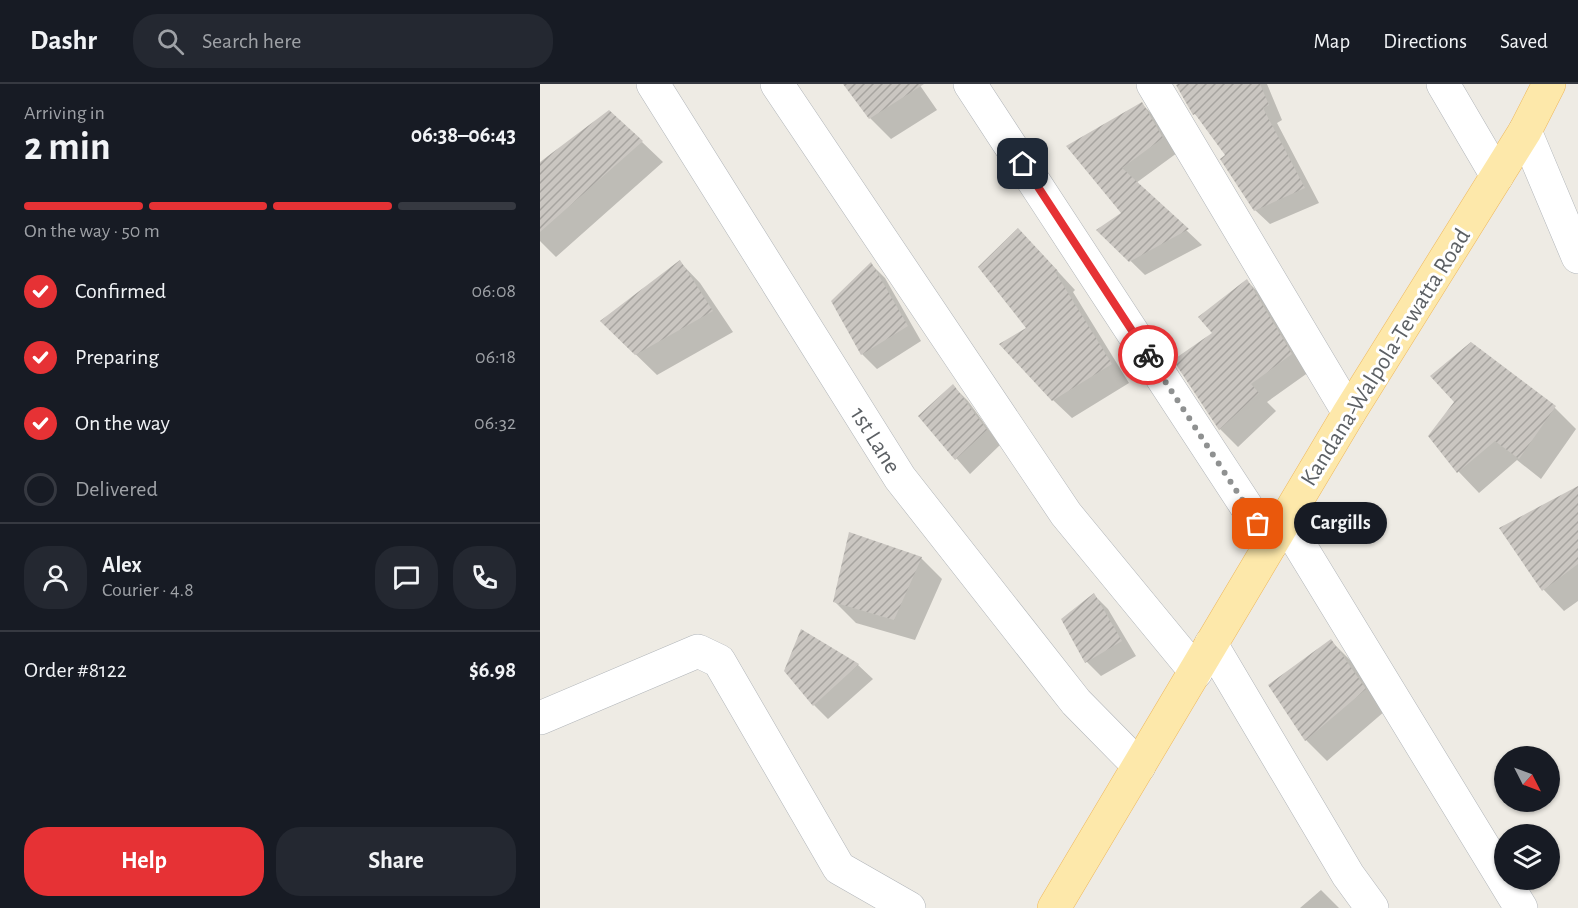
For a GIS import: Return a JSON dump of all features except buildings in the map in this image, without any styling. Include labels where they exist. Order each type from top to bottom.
[{"type":"main road","name":"Kandana-Walpola-Tewatta Road","points":[[1054,908],[1349,413],[1525,131],[1549,84]]},
{"type":"street","name":"1st Lane","points":[[653,84],[900,478],[1076,702],[1140,766]]},
{"type":"street","points":[[777,84],[1066,514],[1204,658],[1372,908]]},
{"type":"street","points":[[970,84],[1278,532],[1521,908]]},
{"type":"street","points":[[1153,84],[1349,413]]},
{"type":"street","points":[[1443,84],[1497,176]]},
{"type":"street","points":[[1525,131],[1578,257]]},
{"type":"street","points":[[540,718],[698,651],[719,661],[839,867],[909,908]]},
{"type":"way so far","points":[[1148,355],[1258,524]]},
{"type":"place","name":"Cargills","points":[[1258,524]]},
{"type":"route","points":[[1023,164],[1148,355]]}]
